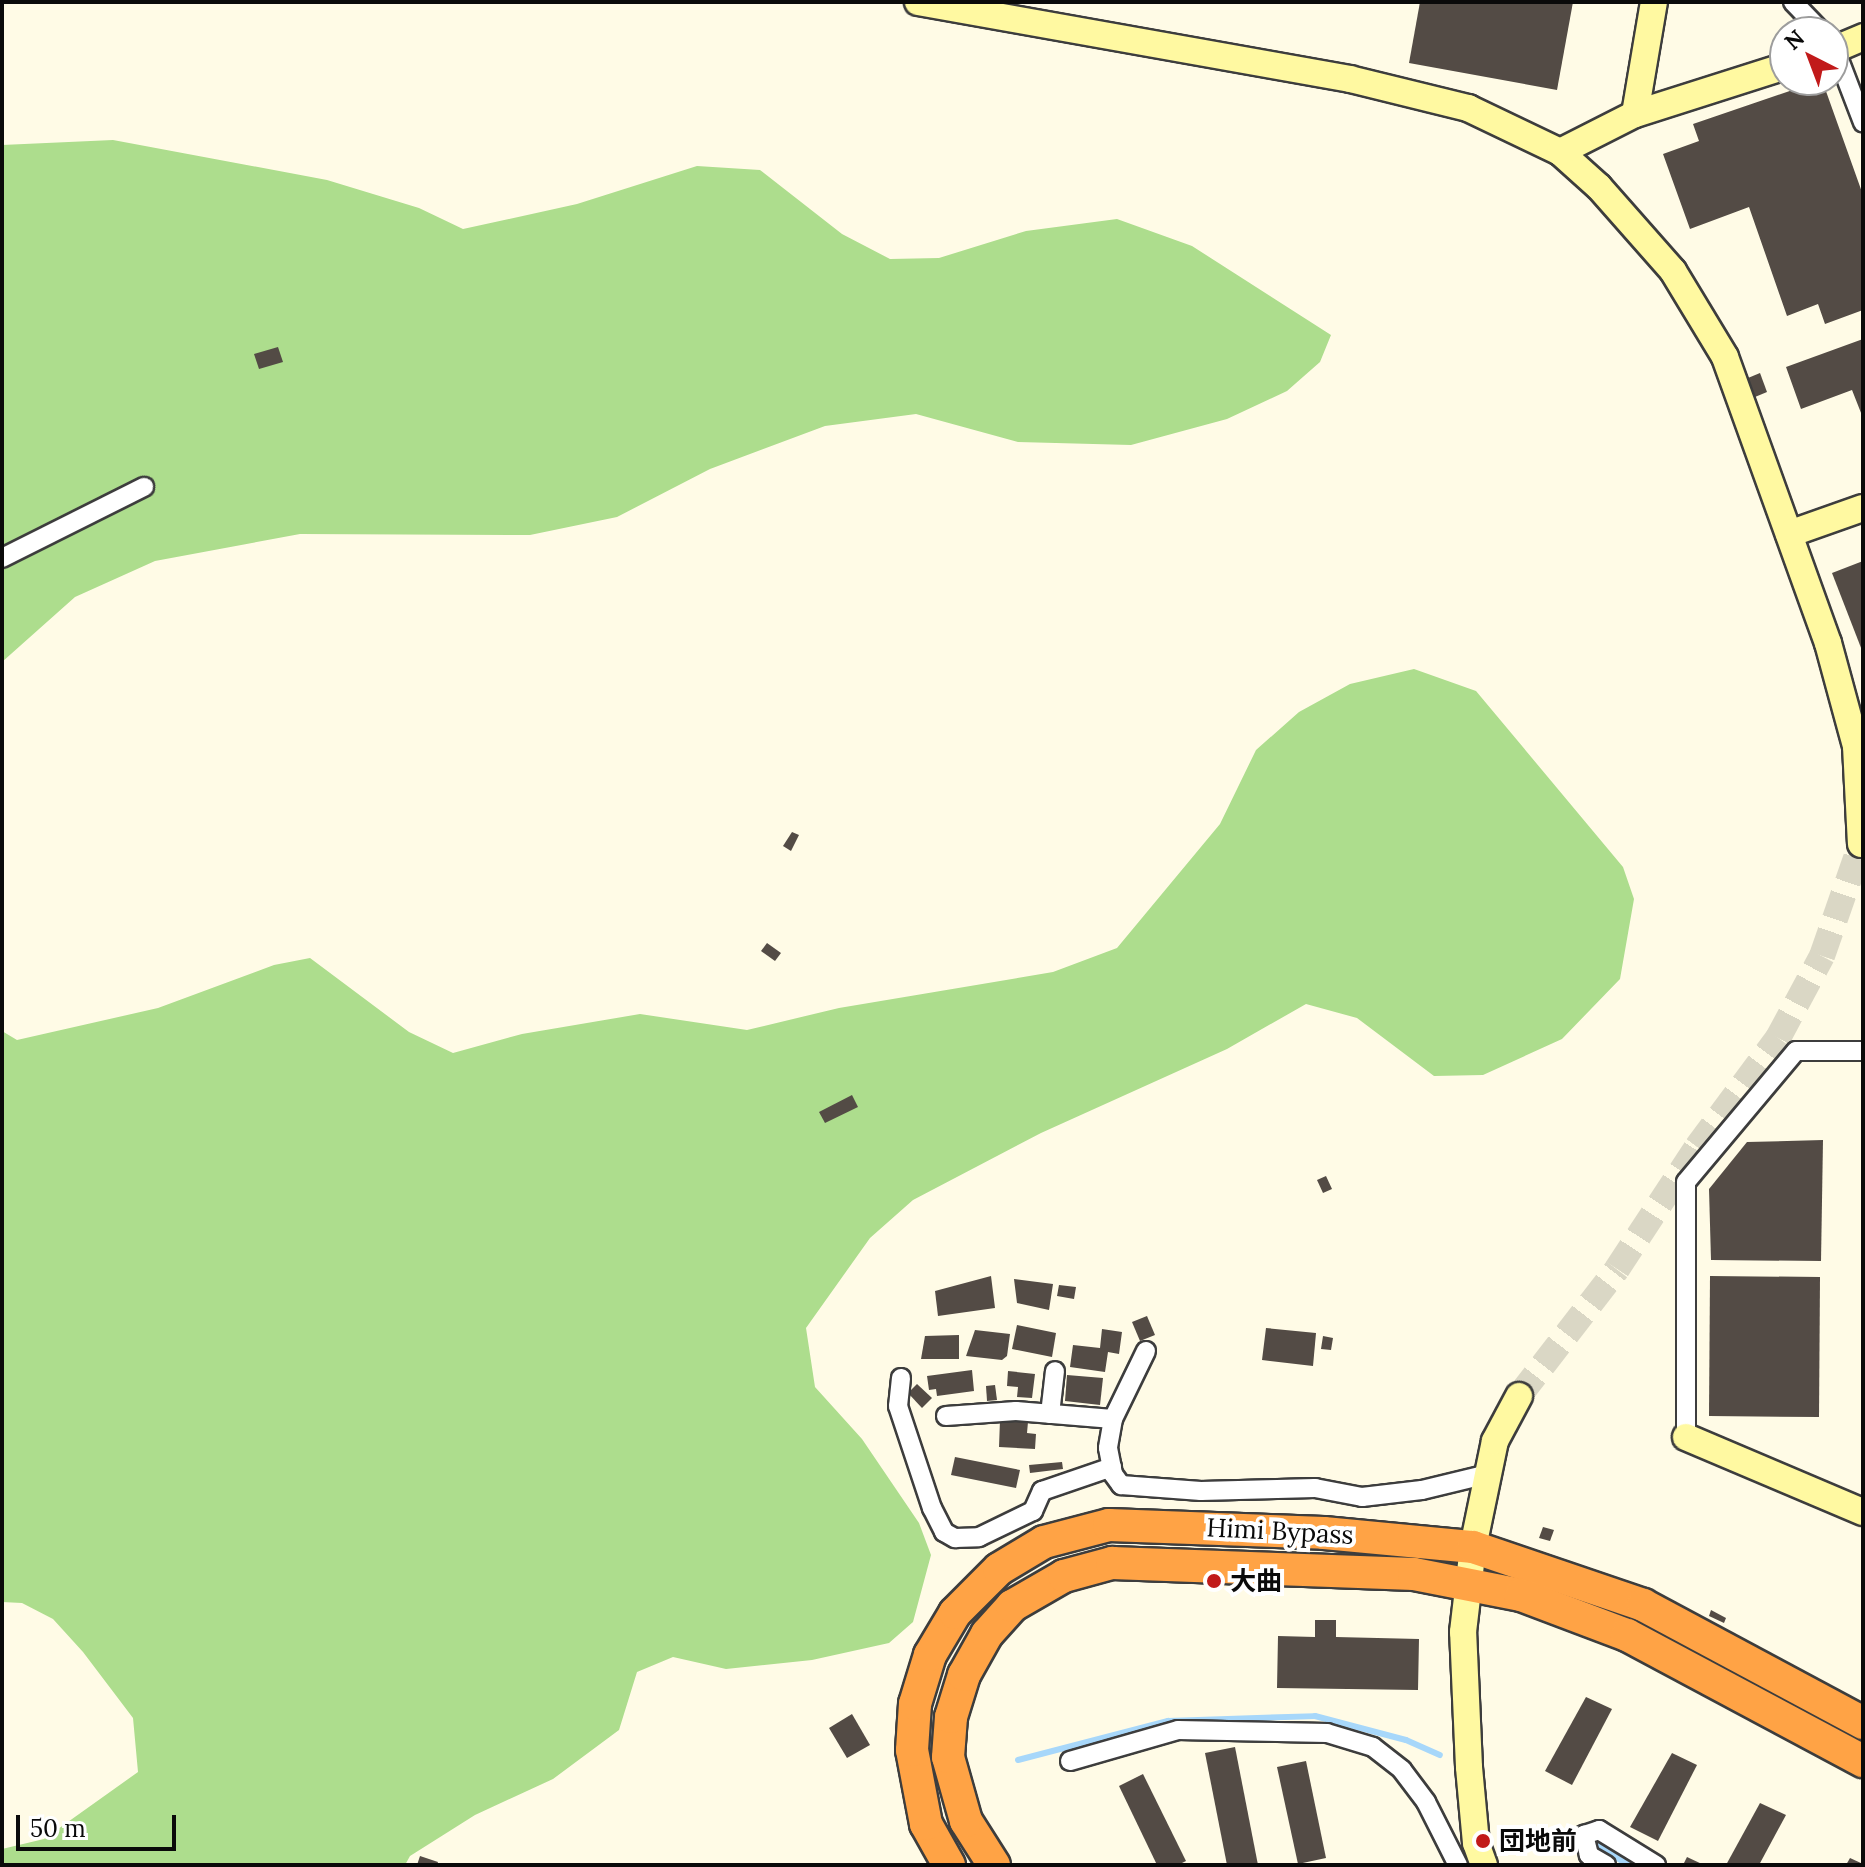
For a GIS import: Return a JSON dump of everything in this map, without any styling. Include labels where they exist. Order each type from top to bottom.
[{"type":"highway","name":"Himi Bypass","points":[[949,1865],[919,1797],[912,1750],[915,1704],[930,1655],[955,1613],[982,1582],[1016,1557],[1074,1531],[1140,1523],[1473,1547],[1643,1605],[1863,1723]]},
{"type":"highway","name":"Himi Bypass","points":[[994,1865],[956,1797],[948,1757],[951,1717],[973,1655],[1012,1606],[1038,1587],[1087,1569],[1136,1562],[1332,1568],[1471,1584],[1521,1595],[1627,1635],[1863,1761]]},
{"type":"street","points":[[1635,114],[1654,2]]},
{"type":"street","points":[[924,3],[1350,79],[1468,108],[1560,152],[1623,213],[1697,307],[1725,357],[1789,534],[1856,746],[1861,844]]},
{"type":"street","points":[[1560,152],[1635,114],[1769,71]]},
{"type":"street","points":[[1849,87],[1863,122]]},
{"type":"street","points":[[2,558],[144,487]]},
{"type":"street","points":[[1789,534],[1863,508]]},
{"type":"street","points":[[1863,1051],[1796,1051],[1686,1182],[1686,1437],[1863,1512]]},
{"type":"street","points":[[1146,1351],[1113,1419],[1112,1467],[1121,1485],[1201,1491],[1315,1488],[1362,1497],[1422,1490],[1488,1474]]},
{"type":"street","points":[[1050,1414],[1055,1371]]},
{"type":"street","points":[[901,1378],[898,1406],[932,1508],[944,1532],[955,1538],[979,1537],[1033,1511],[1042,1491],[1112,1467]]},
{"type":"street","points":[[1484,1865],[1476,1843],[1469,1767],[1463,1632],[1473,1547],[1495,1441],[1519,1396]]},
{"type":"street","points":[[946,1416],[1050,1414],[1113,1419]]},
{"type":"street","points":[[1070,1761],[1178,1730],[1327,1733],[1373,1747],[1402,1770],[1426,1802],[1458,1865]]},
{"type":"street","points":[[1606,1865],[1589,1855],[1584,1835],[1599,1830],[1656,1865]]},
{"type":"green space","points":[[113,140],[327,180],[419,208],[463,229],[577,204],[697,166],[760,170],[842,234],[890,259],[939,258],[1026,231],[1117,219],[1192,246],[1331,335],[1320,362],[1287,391],[1227,419],[1131,445],[1018,442],[916,414],[825,426],[710,469],[617,517],[530,535],[300,534],[155,561],[75,597],[2,662],[2,145]]},
{"type":"green space","points":[[1414,669],[1476,691],[1623,867],[1634,899],[1620,979],[1562,1039],[1483,1075],[1434,1076],[1357,1018],[1306,1004],[1227,1049],[1041,1133],[913,1200],[870,1238],[806,1328],[815,1387],[862,1439],[919,1523],[931,1555],[913,1622],[889,1643],[812,1660],[726,1669],[673,1657],[637,1672],[619,1730],[553,1779],[475,1815],[410,1856],[405,1865],[2,1865],[2,1849],[44,1839],[138,1772],[133,1718],[83,1652],[53,1619],[22,1603],[2,1602],[2,1031],[17,1040],[158,1008],[274,965],[310,958],[409,1032],[453,1053],[522,1034],[640,1014],[747,1030],[839,1008],[1053,972],[1117,948],[1220,824],[1256,750],[1299,712],[1350,684]]},
{"type":"building","points":[[1420,2],[1573,2],[1557,90],[1409,63]]},
{"type":"building","points":[[1775,96],[1828,96],[1863,195],[1863,310],[1825,324],[1818,304],[1787,316],[1749,207],[1690,229],[1663,154],[1699,141],[1693,124]]},
{"type":"building","points":[[1863,339],[1863,418],[1852,390],[1801,409],[1786,367]]},
{"type":"building","points":[[278,347],[283,362],[259,369],[254,354]]},
{"type":"building","points":[[1760,373],[1767,392],[1755,397],[1748,378]]},
{"type":"building","points":[[1863,561],[1863,653],[1832,573]]},
{"type":"building","points":[[792,832],[799,835],[791,851],[783,846]]},
{"type":"building","points":[[767,943],[781,953],[775,961],[761,951]]},
{"type":"building","points":[[852,1095],[858,1107],[825,1123],[819,1112]]},
{"type":"building","points":[[1823,1140],[1821,1261],[1711,1260],[1709,1189],[1747,1142]]},
{"type":"building","points":[[1326,1176],[1332,1189],[1323,1193],[1317,1180]]},
{"type":"building","points":[[991,1276],[995,1308],[938,1316],[935,1291]]},
{"type":"building","points":[[1710,1276],[1820,1277],[1819,1417],[1709,1416]]},
{"type":"building","points":[[1014,1279],[1053,1284],[1049,1310],[1017,1303]]},
{"type":"building","points":[[1059,1285],[1076,1287],[1074,1299],[1057,1296]]},
{"type":"building","points":[[1147,1316],[1155,1335],[1140,1341],[1132,1322]]},
{"type":"building","points":[[1017,1325],[1056,1333],[1052,1357],[1012,1349]]},
{"type":"building","points":[[1266,1328],[1316,1333],[1313,1366],[1262,1360]]},
{"type":"building","points":[[1102,1329],[1122,1332],[1119,1354],[1108,1352],[1105,1372],[1070,1367],[1073,1345],[1100,1348]]},
{"type":"building","points":[[975,1330],[1010,1334],[1007,1356],[1002,1360],[966,1356]]},
{"type":"building","points":[[959,1335],[959,1359],[921,1359],[925,1336]]},
{"type":"building","points":[[1323,1336],[1333,1338],[1331,1350],[1321,1349]]},
{"type":"building","points":[[972,1370],[974,1391],[937,1396],[936,1389],[929,1390],[927,1376]]},
{"type":"building","points":[[1008,1371],[1035,1374],[1032,1398],[1017,1397],[1018,1387],[1007,1386]]},
{"type":"building","points":[[1067,1375],[1103,1378],[1100,1405],[1065,1401]]},
{"type":"building","points":[[917,1384],[932,1398],[922,1408],[908,1393]]},
{"type":"building","points":[[995,1385],[997,1400],[987,1401],[986,1386]]},
{"type":"building","points":[[1000,1420],[1028,1422],[1027,1433],[1036,1434],[1035,1449],[999,1447]]},
{"type":"building","points":[[955,1457],[1020,1470],[1016,1488],[951,1475]]},
{"type":"building","points":[[1062,1462],[1063,1469],[1030,1473],[1029,1465]]},
{"type":"building","points":[[1543,1527],[1554,1530],[1550,1541],[1539,1538]]},
{"type":"building","points":[[1711,1610],[1726,1618],[1724,1623],[1709,1616]]},
{"type":"building","points":[[1315,1620],[1336,1620],[1336,1637],[1419,1639],[1418,1690],[1277,1688],[1278,1636],[1315,1637]]},
{"type":"building","points":[[1586,1697],[1612,1709],[1572,1785],[1545,1771]]},
{"type":"building","points":[[852,1714],[870,1745],[847,1758],[829,1728]]},
{"type":"building","points":[[1235,1747],[1258,1865],[1227,1865],[1205,1753]]},
{"type":"building","points":[[1672,1753],[1697,1765],[1658,1841],[1630,1827]]},
{"type":"building","points":[[1306,1761],[1326,1858],[1298,1864],[1277,1767]]},
{"type":"building","points":[[1143,1774],[1186,1861],[1178,1865],[1157,1865],[1119,1786]]},
{"type":"building","points":[[1760,1803],[1786,1815],[1759,1865],[1726,1865]]},
{"type":"building","points":[[420,1856],[438,1862],[437,1865],[417,1865]]},
{"type":"building","points":[[1687,1857],[1704,1865],[1683,1865]]},
{"type":"building","points":[[1850,1858],[1863,1864],[1863,1865],[1846,1865]]},
{"type":"waterway","points":[[1018,1760],[1168,1721],[1315,1716],[1406,1740],[1440,1755]]},
{"type":"waterway","points":[[1598,1846],[1629,1865]]},
{"type":"tunnel","points":[[1519,1396],[1617,1269],[1697,1147],[1778,1038],[1822,956],[1861,844]]},
{"type":"place","name":"大曲","points":[[1214,1581]]},
{"type":"place","name":"団地前","points":[[1483,1841]]}]
